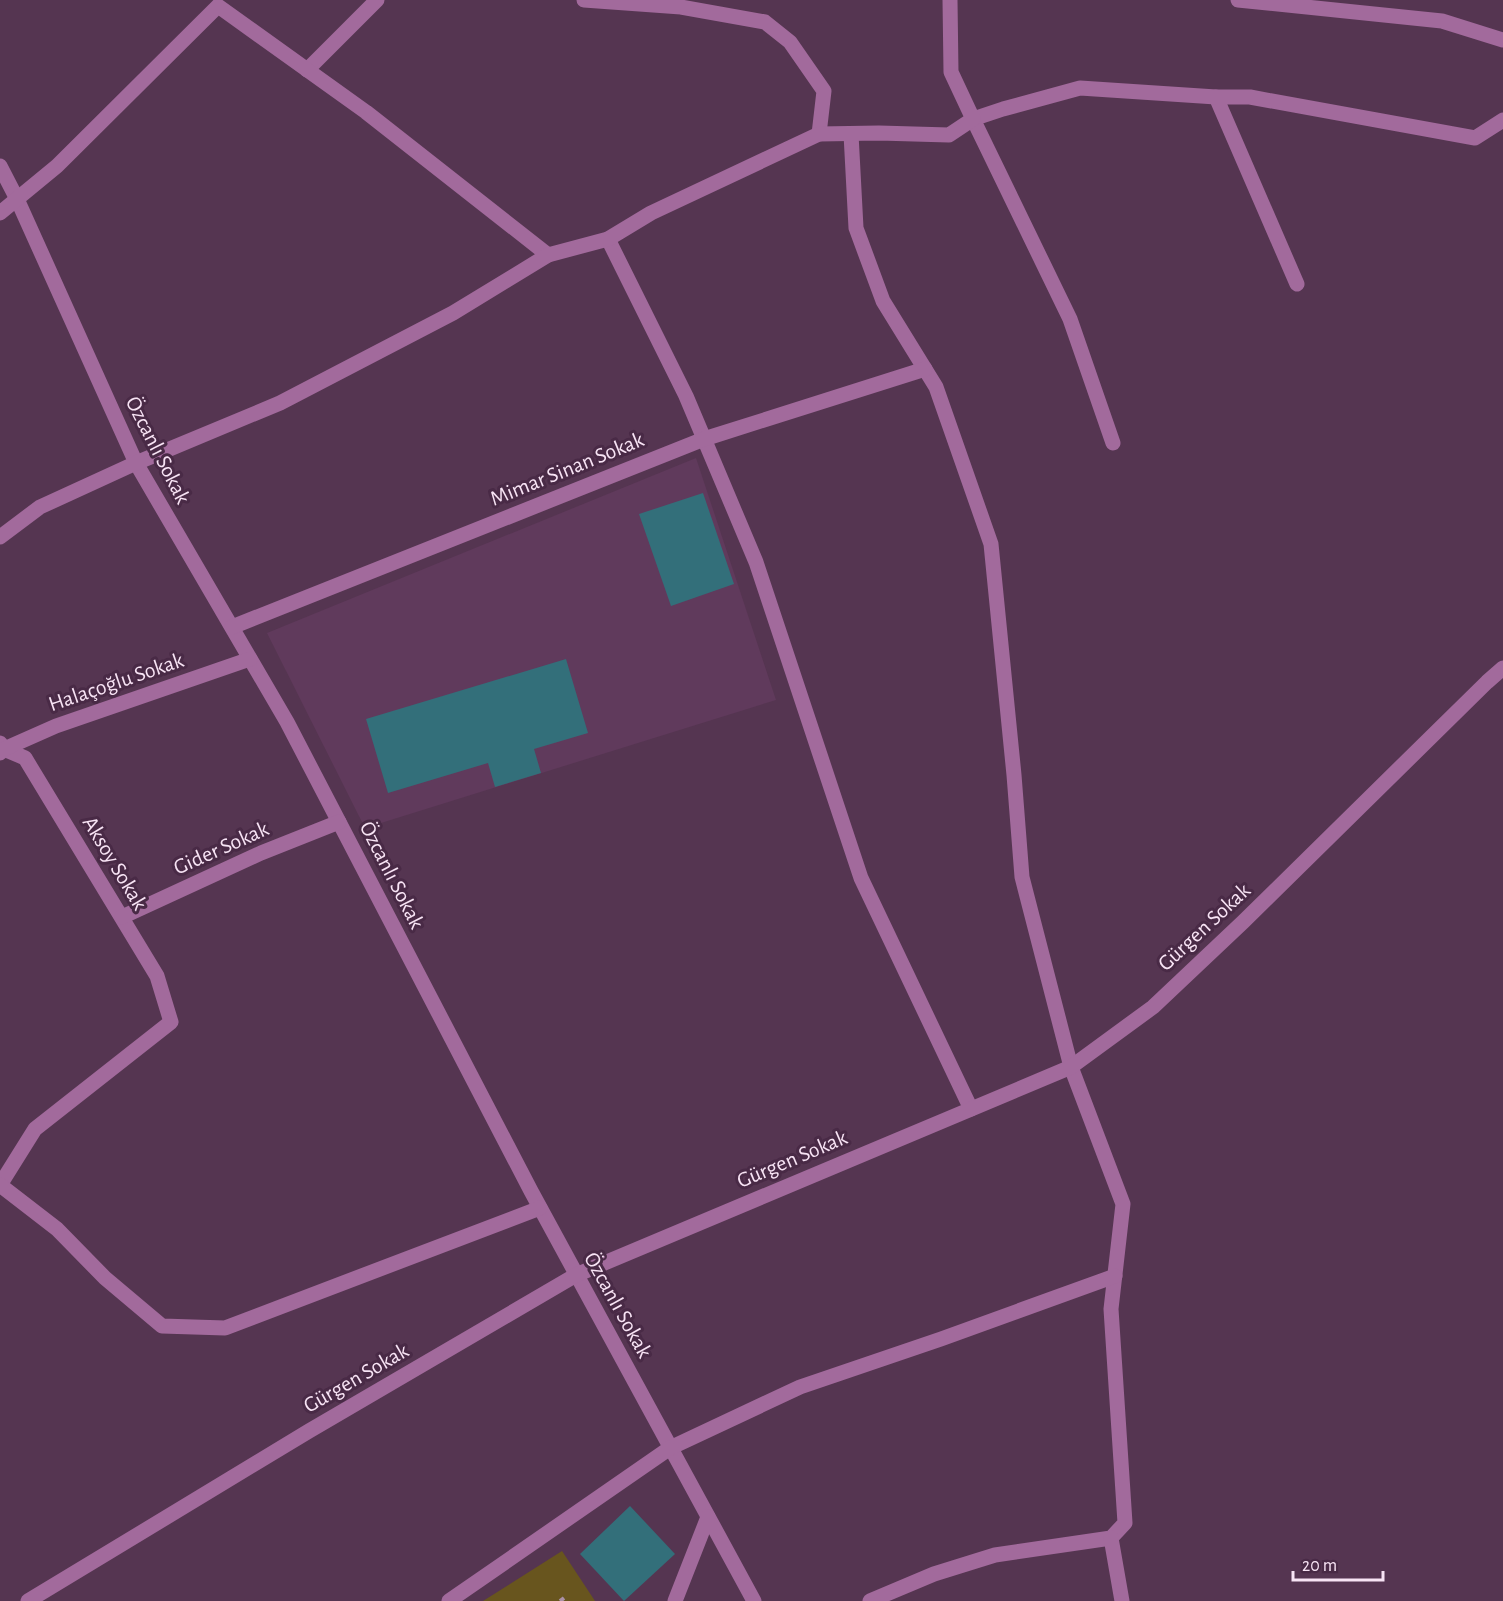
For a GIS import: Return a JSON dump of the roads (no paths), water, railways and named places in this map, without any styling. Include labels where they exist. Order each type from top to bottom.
[{"type":"street","points":[[307,70],[377,0]]},
{"type":"street","points":[[584,0],[681,7],[765,22],[790,42],[824,91],[819,135]]},
{"type":"street","points":[[950,0],[951,72],[1070,319],[1113,443]]},
{"type":"street","points":[[1238,0],[1442,21],[1503,40]]},
{"type":"street","points":[[0,213],[57,166],[218,6],[366,112],[548,255]]},
{"type":"street","points":[[0,537],[40,507],[136,463],[280,403],[453,313],[548,255],[608,239],[651,213],[819,135],[949,135],[973,119],[1080,88],[1250,97],[1475,138],[1503,120]]},
{"type":"street","points":[[1216,97],[1297,284]]},
{"type":"street","points":[[851,134],[856,228],[883,301],[936,387],[991,544],[1022,876],[1071,1067],[1123,1204],[1111,1310],[1125,1523],[1111,1538],[995,1555],[934,1574],[870,1601]]},
{"type":"street","name":"Özcanlı Sokak","points":[[0,166],[136,463],[287,722],[540,1208],[754,1601]]},
{"type":"street","points":[[608,239],[686,396],[756,562],[861,878],[971,1108]]},
{"type":"street","name":"Mimar Sinan Sokak","points":[[232,627],[704,439],[925,369]]},
{"type":"street","name":"Halaçoğlu Sokak","points":[[1,748],[56,726],[250,659]]},
{"type":"street","name":"Gürgen Sokak","points":[[28,1601],[309,1431],[576,1275],[1071,1067],[1153,1006],[1243,922],[1503,668]]},
{"type":"street","name":"Aksoy Sokak","points":[[0,1185],[35,1129],[171,1022],[157,976],[25,758],[1,748]]},
{"type":"street","name":"Gider Sokak","points":[[122,917],[261,853],[339,822]]},
{"type":"street","points":[[0,1185],[57,1229],[105,1278],[162,1326],[225,1328],[540,1208]]},
{"type":"street","points":[[449,1601],[670,1448],[800,1387],[941,1340],[1115,1276]]},
{"type":"street","points":[[675,1601],[708,1517]]},
{"type":"street","points":[[1111,1538],[1122,1601]]}]
